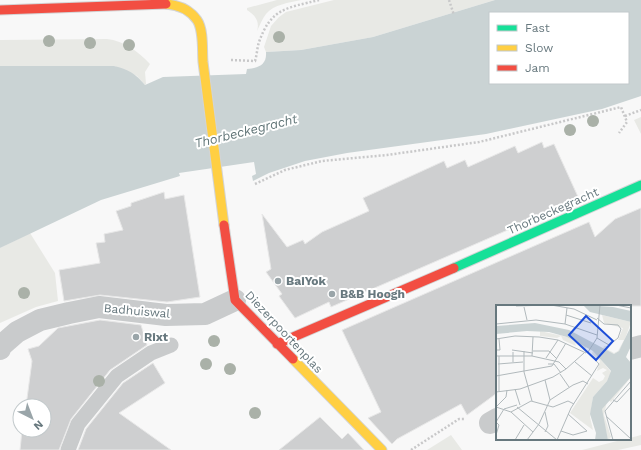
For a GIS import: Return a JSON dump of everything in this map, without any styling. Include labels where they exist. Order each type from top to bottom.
[{"type":"street","points":[[0,10],[168,4],[190,5]]},
{"type":"street","name":"Diezerpoortenplas","points":[[190,5],[199,25],[218,181],[235,300],[382,450]]},
{"type":"street","name":"Thorbeckegracht","points":[[277,344],[541,230],[641,185]]},
{"type":"street","name":"Badhuiswal","points":[[0,349],[1,346],[17,332],[40,320],[69,313],[99,307],[166,315],[205,314],[235,300]]},
{"type":"street","points":[[631,349],[641,346]]},
{"type":"lane","points":[[68,450],[78,424],[117,376],[151,353],[171,345]]},
{"type":"path","points":[[258,53],[258,44],[265,28],[272,18],[280,12],[319,0]]},
{"type":"path","points":[[449,0],[454,15]]},
{"type":"path","points":[[255,184],[285,170],[322,161],[387,155],[479,142],[621,107],[627,122],[619,133]]},
{"type":"path","points":[[625,116],[641,110]]},
{"type":"path","points":[[411,450],[459,419],[494,421]]},
{"type":"shaded area","points":[[277,0],[301,0],[282,4],[273,8],[263,18],[257,31],[257,21],[247,10],[247,8]]},
{"type":"shaded area","points":[[334,0],[495,0],[373,37],[301,50],[266,52],[264,47],[271,26],[279,17],[286,12]]},
{"type":"shaded area","points":[[107,39],[125,44],[141,55],[150,64],[145,72],[145,85],[137,76],[114,66],[0,66],[0,40]]},
{"type":"shaded area","points":[[641,117],[641,134],[634,120]]},
{"type":"shaded area","points":[[30,233],[55,273],[58,301],[36,307],[0,323],[0,248]]},
{"type":"shaded area","points":[[451,435],[462,450],[427,450]]},
{"type":"shaded area","points":[[641,435],[641,445],[618,450],[582,450],[621,440],[631,440],[631,438]]},
{"type":"water","points":[[495,0],[641,0],[641,96],[602,109],[486,134],[347,153],[305,161],[269,173],[253,181],[252,176],[256,174],[254,162],[179,173],[180,176],[101,200],[0,248],[0,66],[114,66],[131,72],[145,85],[163,77],[246,74],[247,69],[258,67],[263,63],[266,52],[301,50],[373,37]]},
{"type":"building","points":[[542,142],[544,148],[554,144],[579,199],[331,307],[329,302],[295,318],[279,296],[282,294],[266,272],[271,269],[262,214],[287,247],[303,240],[305,244],[322,232],[369,211],[363,198],[444,161],[447,168],[465,160],[468,167],[515,146],[518,153]]},
{"type":"building","points":[[164,192],[165,199],[184,195],[200,297],[167,302],[100,295],[64,301],[59,270],[100,263],[96,243],[105,242],[104,234],[123,230],[116,211],[131,206],[131,203]]},
{"type":"building","points":[[641,208],[641,306],[496,305],[496,394],[467,415],[461,404],[397,439],[392,444],[368,418],[381,412],[342,330],[589,222],[595,237],[615,219]]},
{"type":"building","points":[[100,320],[141,325],[147,345],[110,370],[71,419],[59,450],[20,450],[21,438],[52,438],[52,398],[27,398],[32,361],[28,349],[39,346],[58,328]]},
{"type":"building","points":[[153,363],[165,383],[119,413],[171,450],[78,450],[86,429],[123,383]]},
{"type":"building","points":[[320,417],[342,439],[348,433],[364,450],[279,450]]},
{"type":"traffic: fast","points":[[454,268],[641,185]]},
{"type":"traffic: slow","points":[[166,4],[180,7],[188,11],[197,20],[201,29],[203,62],[224,225]]},
{"type":"traffic: slow","points":[[293,359],[382,450]]},
{"type":"traffic: jam","points":[[0,10],[166,4]]},
{"type":"traffic: jam","points":[[224,225],[235,300],[293,359]]},
{"type":"traffic: jam","points":[[277,344],[454,268]]},
{"type":"place","name":"BaiYok","points":[[278,281]]},
{"type":"place","name":"B&B Hoogh","points":[[332,294]]},
{"type":"place","name":"Rixt","points":[[136,337]]}]
